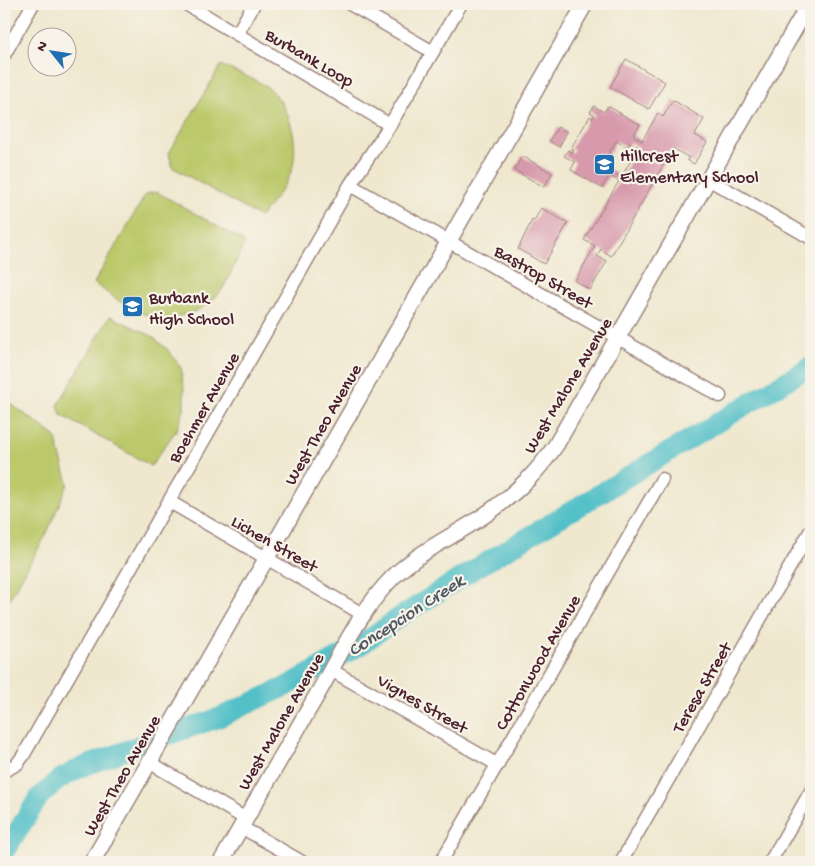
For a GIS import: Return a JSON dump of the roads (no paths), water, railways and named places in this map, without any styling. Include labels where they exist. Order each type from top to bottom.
[{"type":"street","points":[[4,54],[33,4]]},
{"type":"street","name":"Burbank Loop","points":[[186,4],[390,125]]},
{"type":"street","points":[[237,34],[254,4]]},
{"type":"street","points":[[350,4],[433,52]]},
{"type":"street","name":"Boehmer Avenue","points":[[4,771],[17,764],[23,756],[350,185],[390,125],[461,4]]},
{"type":"street","name":"West Theo Avenue","points":[[92,862],[585,4]]},
{"type":"street","name":"West Malone Avenue","points":[[221,862],[360,621],[394,577],[422,553],[495,508],[531,478],[556,445],[809,4]]},
{"type":"street","points":[[708,179],[811,238]]},
{"type":"street","name":"Bastrop Street","points":[[350,185],[720,396]]},
{"type":"street","name":"Cottonwood Avenue","points":[[441,862],[662,479]]},
{"type":"street","name":"Lichen Street","points":[[170,502],[266,558],[360,621]]},
{"type":"street","name":"Teresa Street","points":[[621,862],[811,530]]},
{"type":"street","name":"Vignes Street","points":[[331,670],[498,765]]},
{"type":"street","points":[[148,765],[244,823],[302,862]]},
{"type":"street","points":[[770,862],[811,791]]},
{"type":"waterway","name":"Concepcion Creek","points":[[4,852],[40,796],[60,779],[80,768],[218,718],[285,687],[361,645],[398,618],[465,575],[811,366]]},
{"type":"place","name":"Hillcrest Elementary School","points":[[604,165]]},
{"type":"place","name":"Burbank High School","points":[[133,307]]}]
